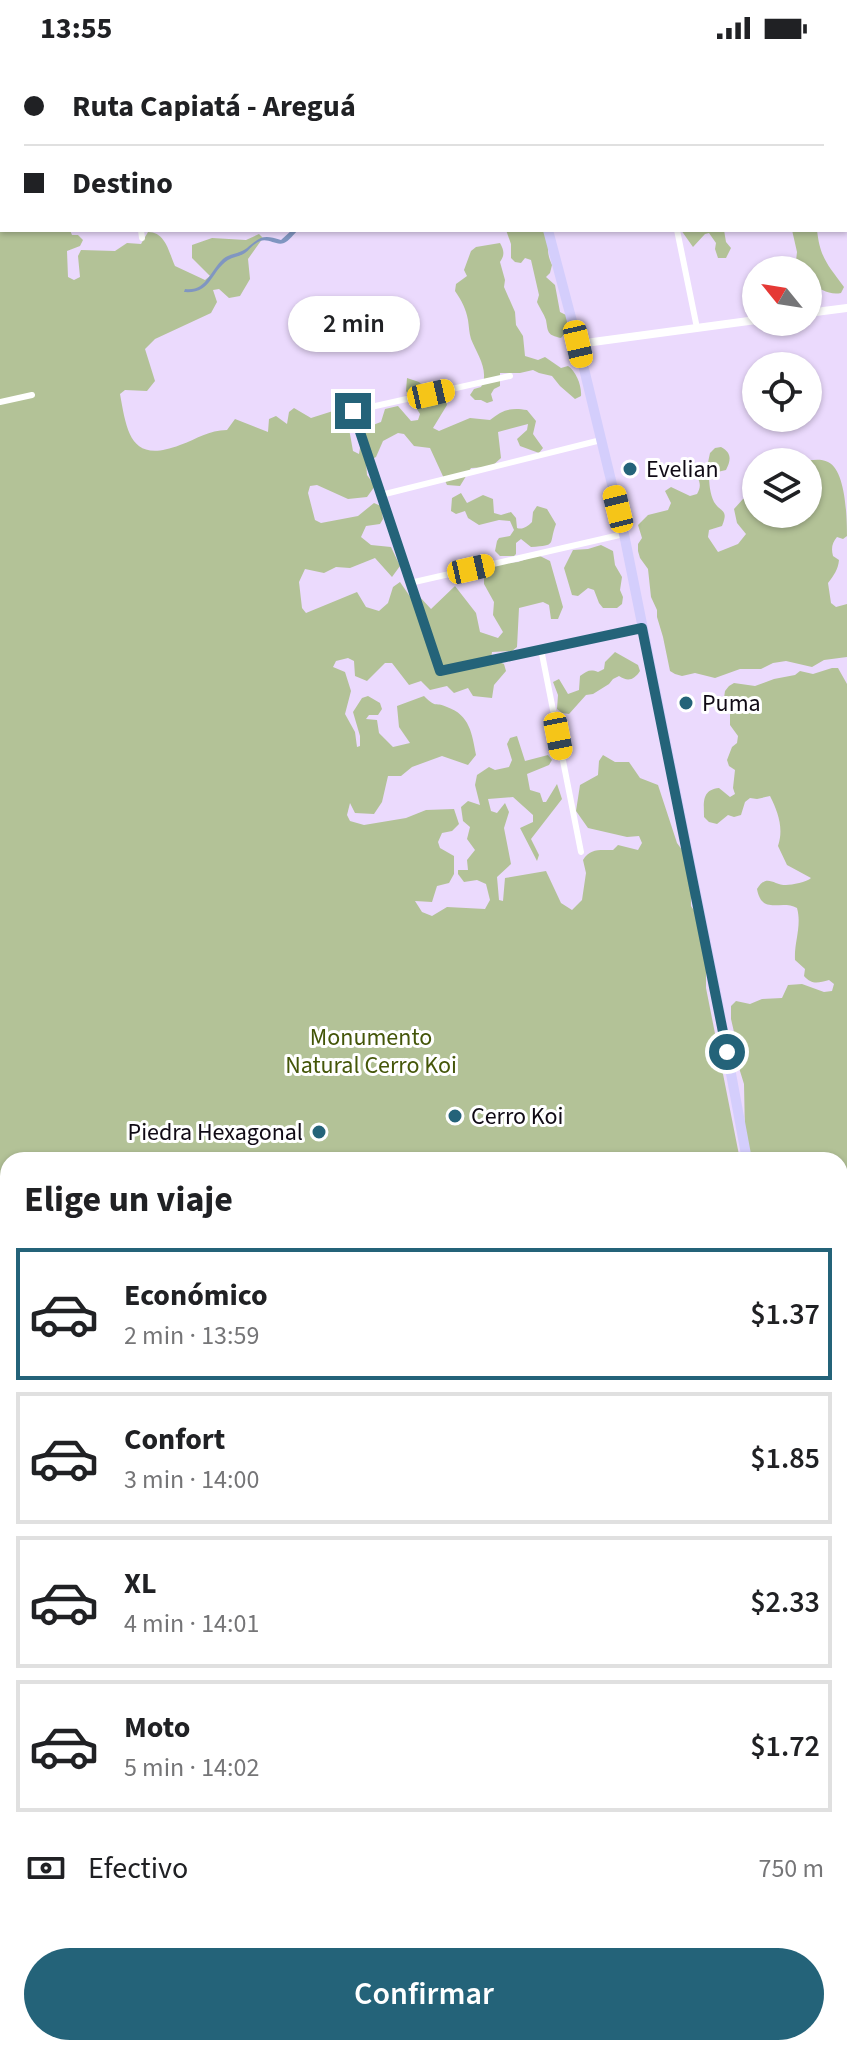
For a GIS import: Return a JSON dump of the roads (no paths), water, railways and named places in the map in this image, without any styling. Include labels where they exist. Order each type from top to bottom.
[{"type":"main road","points":[[549,232],[624,534],[746,1152]]},
{"type":"street","points":[[141,232],[142,238]]},
{"type":"street","points":[[677,232],[697,328]]},
{"type":"street","points":[[822,311],[847,308]]},
{"type":"street","points":[[578,344],[742,322]]},
{"type":"street","points":[[510,376],[353,411],[440,671],[642,628]]},
{"type":"street","points":[[0,402],[32,395]]},
{"type":"street","points":[[381,495],[601,440]]},
{"type":"street","points":[[410,583],[624,534]]},
{"type":"street","points":[[541,649],[581,852]]},
{"type":"water","points":[[290,232],[296,232],[281,244],[260,241],[245,253],[228,260],[200,290],[184,292],[203,284],[226,257],[244,250],[255,241],[270,237],[281,240]]},
{"type":"place","name":"Evelian","points":[[630,469]]},
{"type":"place","name":"Puma","points":[[686,703]]},
{"type":"place","name":"Cerro Koi","points":[[455,1116]]},
{"type":"place","name":"Piedra Hexagonal","points":[[319,1132]]},
{"type":"park label","name":"Monumento Natural Cerro Koi","points":[[371,1051]]}]
